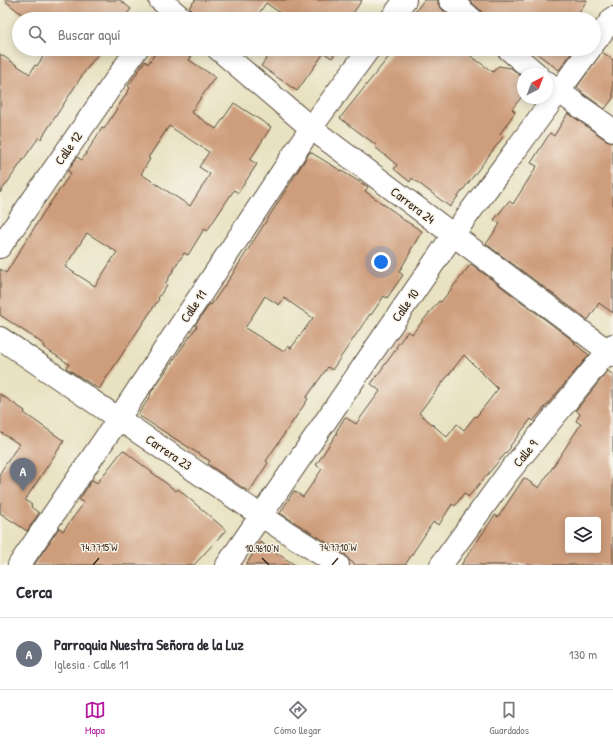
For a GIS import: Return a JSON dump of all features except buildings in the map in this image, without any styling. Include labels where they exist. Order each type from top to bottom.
[{"type":"street","points":[[396,12],[405,0]]},
{"type":"street","points":[[450,0],[464,12]]},
{"type":"street","points":[[164,6],[173,12]]},
{"type":"street","points":[[601,34],[613,18]]},
{"type":"street","name":"Calle 12","points":[[0,248],[132,56]]},
{"type":"street","name":"Carrera 24","points":[[226,56],[311,128],[453,235],[611,350]]},
{"type":"street","name":"Calle 11","points":[[20,565],[311,128],[364,56]]},
{"type":"street","points":[[516,56],[530,68]]},
{"type":"street","name":"Calle 10","points":[[553,86],[583,56]]},
{"type":"street","points":[[553,88],[613,130]]},
{"type":"street","name":"Calle 10","points":[[227,565],[453,235],[541,104]]},
{"type":"street","name":"Carrera 23","points":[[0,338],[260,515],[338,565]]},
{"type":"street","name":"Calle 9","points":[[441,565],[508,472],[611,350]]},
{"type":"place","name":"Parroquia Nuestra Señora de la Luz","points":[[23,491]]}]
